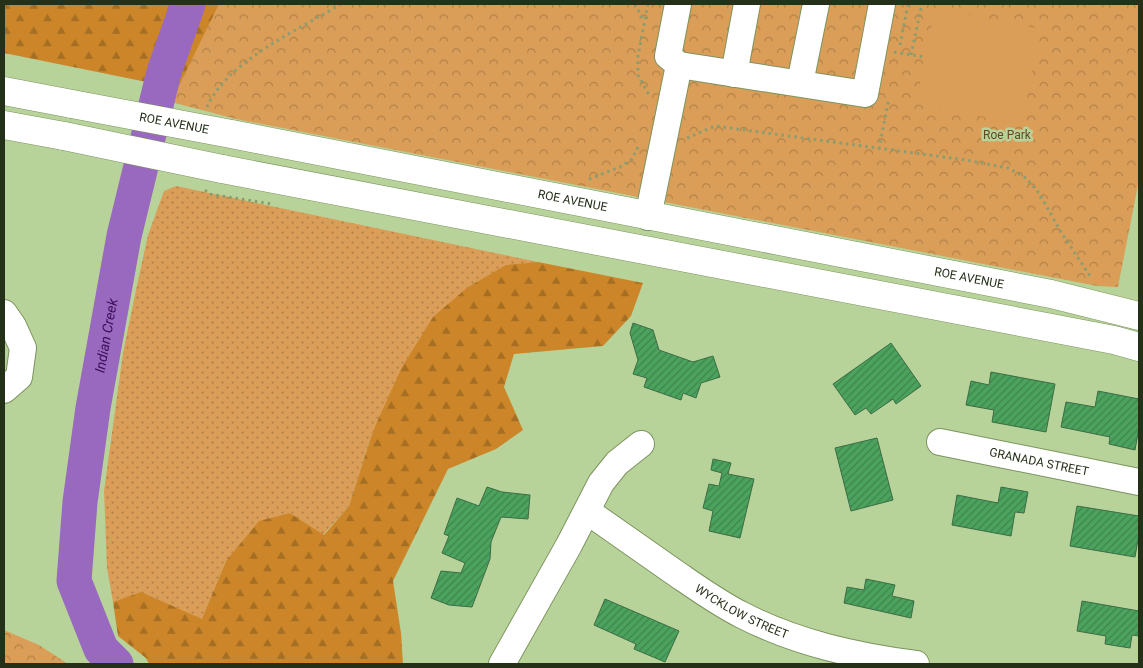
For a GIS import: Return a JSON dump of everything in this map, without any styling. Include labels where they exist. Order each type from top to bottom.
[{"type":"main road","name":"ROE AVENUE","points":[[4,91],[1050,294],[1139,316]]},
{"type":"main road","points":[[4,125],[222,169],[1114,340],[1139,347]]},
{"type":"main road","points":[[634,248],[648,216]]},
{"type":"street","points":[[678,4],[668,56],[679,65],[865,94],[882,4]]},
{"type":"street","points":[[734,74],[746,4]]},
{"type":"street","points":[[800,83],[816,4]]},
{"type":"street","points":[[648,216],[679,65]]},
{"type":"street","points":[[4,313],[13,326],[23,348],[19,376],[4,390]]},
{"type":"street","name":"GRANADA STREET","points":[[940,442],[1139,482]]},
{"type":"street","points":[[502,664],[570,545],[601,482],[617,463],[641,444]]},
{"type":"street","name":"WYCKLOW STREET","points":[[587,511],[713,598],[742,615],[781,633],[824,647],[872,658],[916,664]]},
{"type":"path","points":[[635,4],[644,22]]},
{"type":"path","points":[[648,4],[638,56],[638,75],[653,102]]},
{"type":"path","points":[[911,55],[922,4]]},
{"type":"path","points":[[874,49],[925,57]]},
{"type":"path","points":[[685,138],[715,126],[957,159],[1008,168],[1026,178],[1039,193],[1061,232],[1097,286]]},
{"type":"path","points":[[585,181],[620,167],[632,159],[640,141]]},
{"type":"green space","points":[[4,4],[315,4],[275,108],[4,53]]},
{"type":"green space","name":"Roe Park","points":[[219,4],[1139,4],[1139,180],[1118,287],[1097,286],[236,119],[171,102]]},
{"type":"green space","points":[[935,8],[1040,29],[1022,124],[916,104]]},
{"type":"green space","points":[[176,186],[538,262],[506,266],[468,287],[373,431],[349,506],[323,535],[290,513],[226,561],[202,620],[142,593],[113,602],[107,568],[104,491],[123,353],[148,235],[164,191]]},
{"type":"green space","points":[[538,262],[643,283],[631,316],[603,346],[514,354],[504,387],[523,430],[496,449],[448,469],[393,581],[401,633],[403,664],[149,664],[146,658],[118,636],[113,602],[141,592],[202,619],[226,561],[259,521],[290,513],[324,535],[349,506],[373,431],[402,367],[433,317],[468,287],[506,265]]},
{"type":"green space","points":[[4,630],[39,645],[68,664],[4,664]]},
{"type":"building","points":[[633,323],[653,330],[659,350],[693,362],[713,356],[720,377],[701,383],[696,398],[683,393],[681,400],[644,387],[647,378],[633,374],[638,360],[630,333]]},
{"type":"building","points":[[891,343],[921,386],[896,404],[893,399],[871,414],[866,408],[855,415],[833,384]]},
{"type":"building","points":[[991,372],[1055,384],[1046,432],[992,422],[994,410],[966,405],[971,381],[989,385]]},
{"type":"building","points":[[1098,391],[1139,399],[1139,428],[1135,450],[1109,444],[1110,437],[1061,427],[1066,402],[1095,407]]},
{"type":"building","points":[[877,438],[893,500],[851,511],[835,448]]},
{"type":"building","points":[[713,459],[731,463],[728,474],[754,479],[740,538],[709,531],[713,511],[703,508],[709,484],[719,486],[722,473],[711,470]]},
{"type":"building","points":[[487,487],[502,492],[530,495],[528,519],[501,517],[491,542],[490,559],[472,607],[449,605],[431,598],[441,571],[461,573],[465,563],[442,553],[449,536],[444,534],[457,498],[479,506]]},
{"type":"building","points":[[1001,487],[1028,492],[1024,513],[1015,512],[1011,536],[952,525],[957,495],[998,503]]},
{"type":"building","points":[[1077,506],[1139,516],[1139,534],[1135,557],[1070,546]]},
{"type":"building","points":[[866,579],[895,585],[892,596],[914,601],[911,618],[844,603],[847,587],[864,590]]},
{"type":"building","points":[[605,599],[679,631],[665,662],[634,649],[636,644],[594,625]]},
{"type":"building","points":[[1082,601],[1139,611],[1139,636],[1132,635],[1130,648],[1105,644],[1106,636],[1077,631]]},
{"type":"waterway","name":"Indian Creek","points":[[116,664],[101,649],[74,581],[80,502],[93,408],[124,236],[164,72],[188,4]]}]
